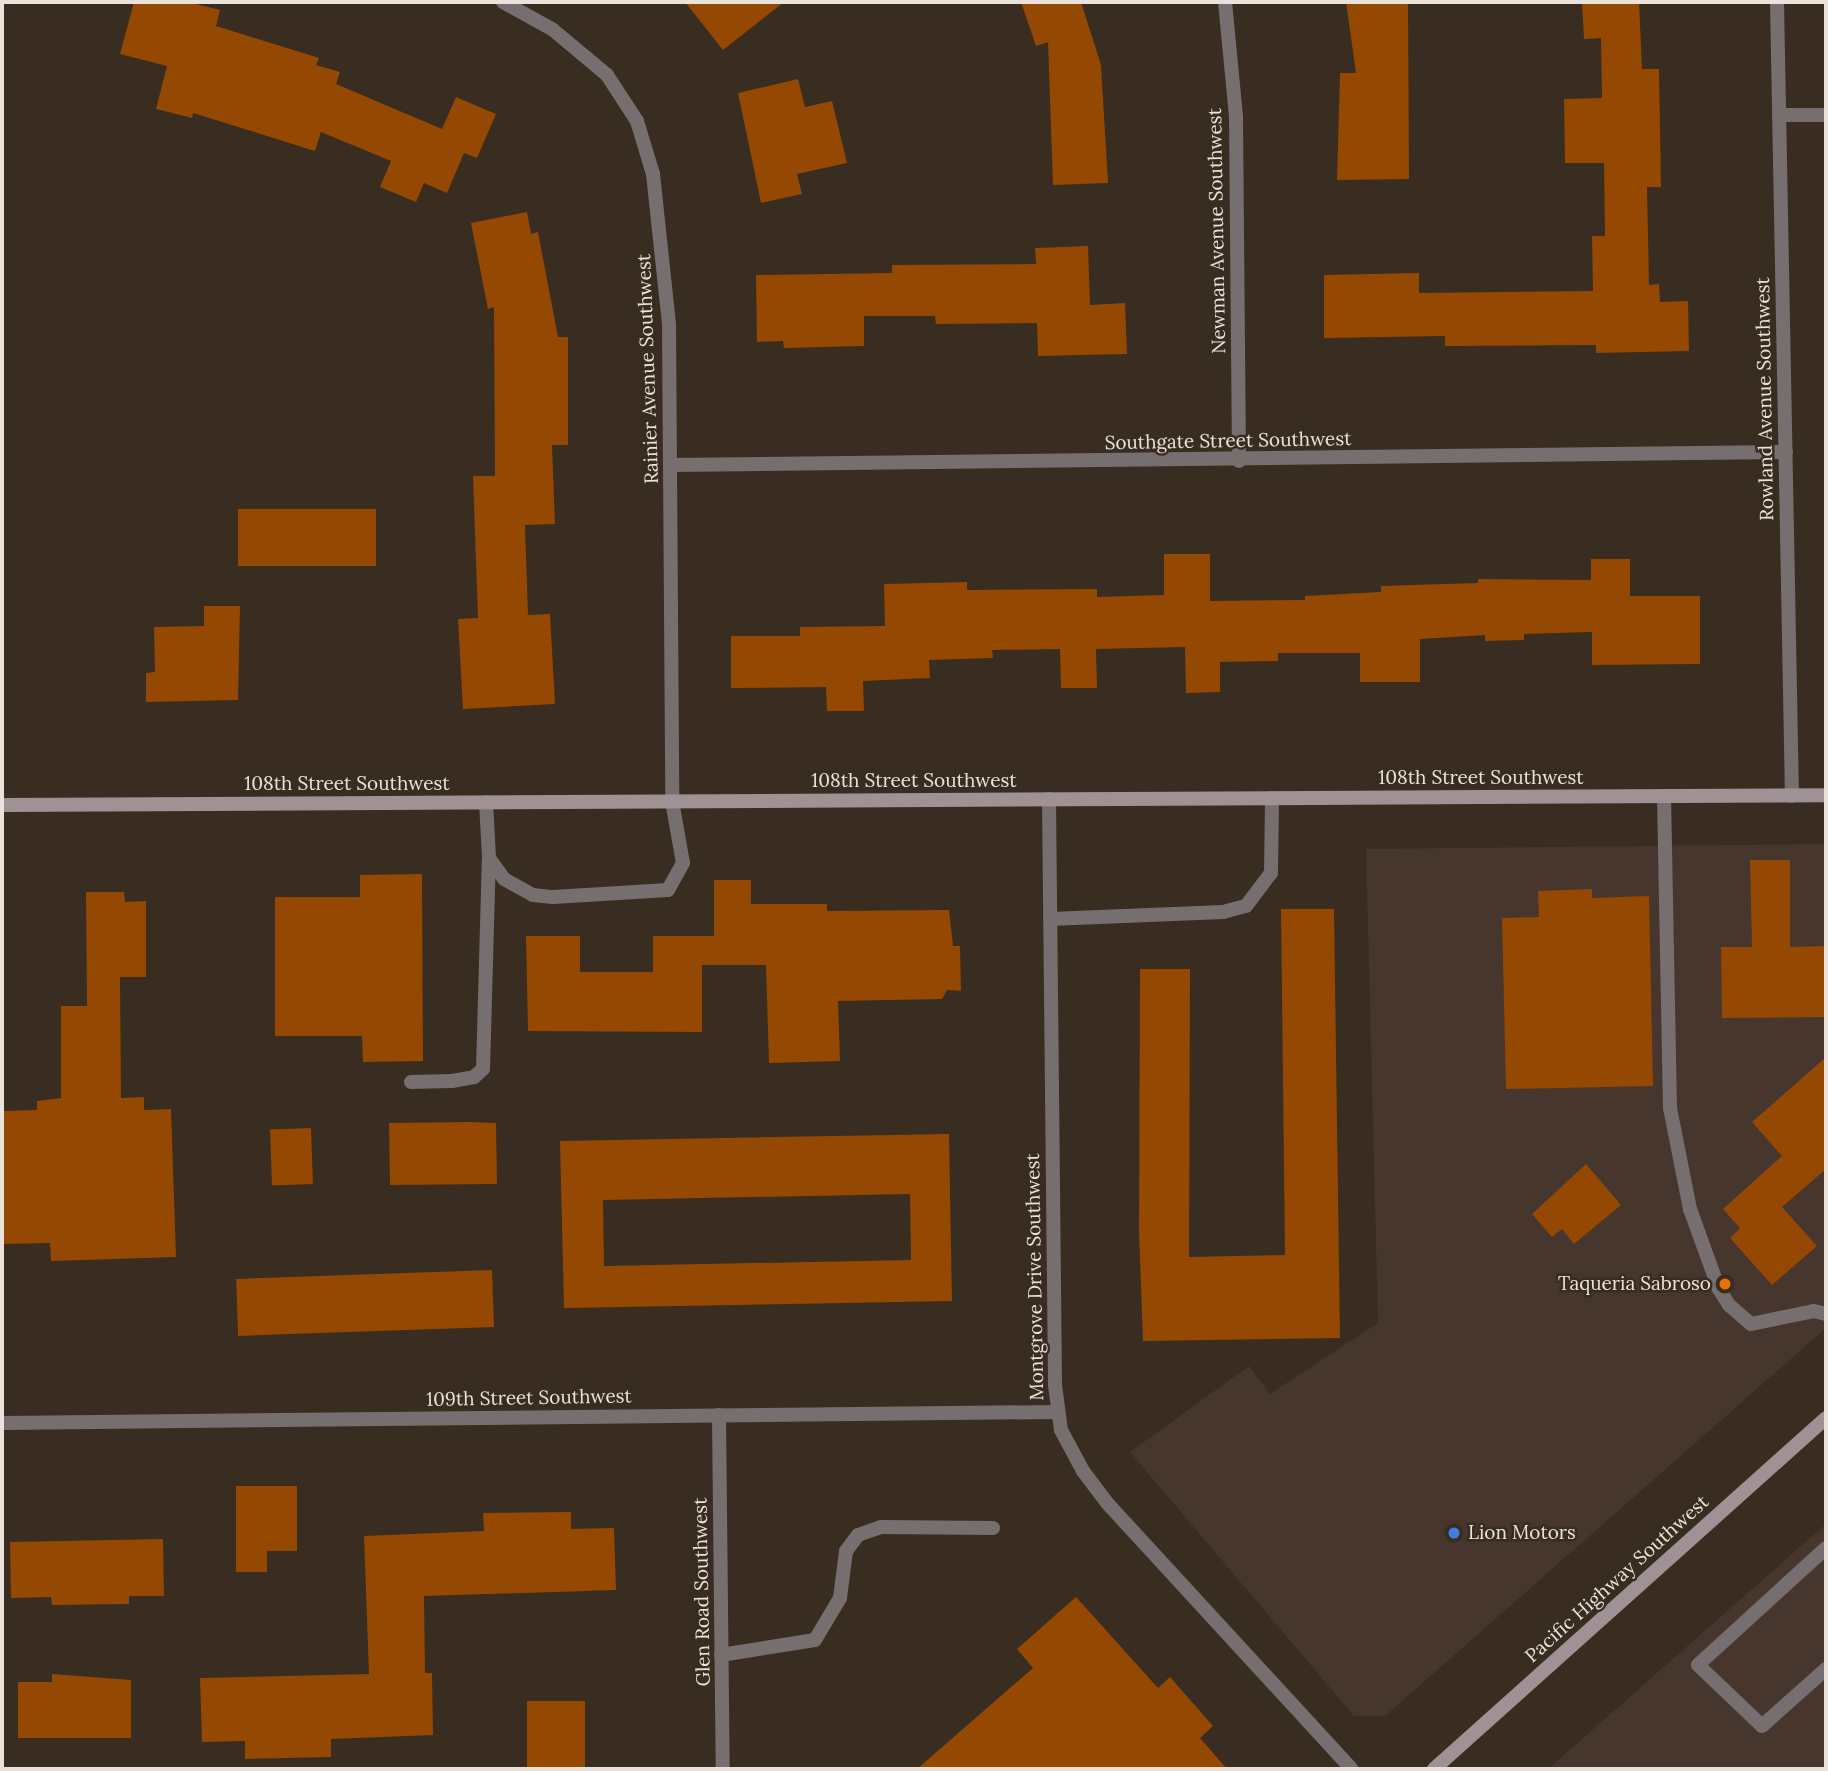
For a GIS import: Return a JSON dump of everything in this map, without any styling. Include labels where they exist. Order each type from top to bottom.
[{"type":"street","name":"Rainier Avenue Southwest","points":[[489,858],[504,879],[533,895],[635,895],[668,890],[683,863],[672,802],[671,465],[667,285],[657,194],[642,135],[624,97],[595,64],[552,29],[503,2]]},
{"type":"street","name":"Newman Avenue Southwest","points":[[1225,2],[1236,117],[1239,461]]},
{"type":"street","name":"Rowland Avenue Southwest","points":[[1777,2],[1792,796]]},
{"type":"street","points":[[1779,116],[1826,115]]},
{"type":"street","name":"Southgate Street Southwest","points":[[671,465],[1239,461],[1786,452]]},
{"type":"street","name":"108th Street Southwest","points":[[2,805],[1826,795]]},
{"type":"street","points":[[1664,796],[1670,1108],[1690,1209],[1719,1289],[1729,1305],[1751,1324],[1814,1311],[1826,1314]]},
{"type":"street","points":[[1050,919],[1223,912],[1246,906],[1262,891],[1270,873],[1272,798]]},
{"type":"street","name":"Montgrove Drive Southwest","points":[[1049,799],[1057,1412],[1069,1448],[1098,1492],[1352,1769]]},
{"type":"street","points":[[411,1082],[452,1081],[474,1077],[483,1069],[489,858],[486,802]]},
{"type":"street","name":"109th Street Southwest","points":[[2,1423],[1057,1412]]},
{"type":"street","name":"Glen Road Southwest","points":[[719,1415],[723,1769]]},
{"type":"street","name":"Pacific Highway Southwest","points":[[1434,1769],[1826,1418]]},
{"type":"street","points":[[721,1655],[815,1640],[840,1598],[846,1550],[858,1535],[881,1527],[993,1528]]},
{"type":"street","points":[[1826,1548],[1698,1665],[1762,1726],[1826,1669]]},
{"type":"shaded area","points":[[1826,844],[1826,1328],[1385,1716],[1354,1716],[1130,1452],[1249,1366],[1270,1394],[1378,1323],[1366,849]]},
{"type":"shaded area","points":[[1826,1524],[1826,1769],[1548,1769]]},
{"type":"building","points":[[134,2],[188,2],[220,10],[216,26],[319,58],[316,65],[340,72],[336,84],[442,129],[456,97],[496,114],[477,158],[464,153],[447,193],[424,183],[416,202],[380,187],[391,161],[321,132],[315,151],[193,113],[192,118],[156,109],[167,66],[120,54]]},
{"type":"building","points":[[685,2],[784,2],[723,50]]},
{"type":"building","points":[[1021,2],[1081,2],[1101,65],[1108,183],[1053,185],[1048,42],[1036,46]]},
{"type":"building","points":[[1346,2],[1408,2],[1409,179],[1337,180],[1340,73],[1356,73]]},
{"type":"building","points":[[1582,2],[1639,2],[1642,69],[1659,69],[1661,187],[1647,187],[1649,285],[1659,284],[1660,302],[1688,301],[1689,351],[1596,353],[1596,345],[1445,346],[1445,336],[1324,338],[1324,275],[1419,273],[1419,293],[1593,291],[1592,236],[1605,236],[1604,163],[1565,163],[1564,99],[1602,98],[1601,38],[1584,39]]},
{"type":"building","points":[[798,79],[805,107],[832,101],[847,163],[797,174],[802,194],[761,203],[738,93]]},
{"type":"building","points":[[527,212],[531,234],[538,232],[558,337],[568,337],[568,445],[552,445],[555,524],[525,525],[528,615],[550,614],[555,704],[463,709],[458,619],[478,618],[473,476],[495,476],[494,307],[488,309],[471,223]]},
{"type":"building","points":[[1088,246],[1090,305],[1125,303],[1127,354],[1038,356],[1037,323],[936,324],[935,316],[864,316],[864,346],[784,348],[783,341],[757,342],[756,275],[892,273],[892,265],[1036,264],[1035,248]]},
{"type":"building","points":[[238,509],[376,509],[376,566],[238,566]]},
{"type":"building","points":[[1164,554],[1210,554],[1210,601],[1305,600],[1305,596],[1381,592],[1381,586],[1478,583],[1478,579],[1591,580],[1591,559],[1630,559],[1630,596],[1700,596],[1700,664],[1592,665],[1592,632],[1524,634],[1524,640],[1485,641],[1485,635],[1420,639],[1420,682],[1360,682],[1360,653],[1278,653],[1278,661],[1220,662],[1220,692],[1186,693],[1185,647],[1096,649],[1097,688],[1061,688],[1060,649],[992,650],[993,658],[929,660],[930,678],[863,681],[864,711],[827,711],[826,687],[731,688],[731,636],[800,636],[800,627],[885,626],[884,584],[967,582],[967,590],[1097,589],[1097,597],[1164,595]]},
{"type":"building","points":[[204,606],[240,606],[238,700],[146,702],[146,673],[155,672],[154,627],[204,626]]},
{"type":"building","points":[[1750,860],[1790,860],[1790,947],[1826,946],[1826,1017],[1722,1018],[1721,947],[1752,947]]},
{"type":"building","points":[[422,874],[423,1061],[363,1062],[362,1036],[275,1036],[275,897],[360,897],[360,875]]},
{"type":"building","points":[[714,880],[751,880],[751,904],[827,904],[827,911],[949,910],[953,946],[960,946],[961,991],[947,990],[942,999],[838,1001],[840,1061],[769,1063],[766,965],[702,965],[702,1032],[528,1031],[526,936],[580,936],[580,972],[653,972],[653,936],[714,936]]},
{"type":"building","points":[[1592,889],[1592,898],[1649,896],[1653,1086],[1506,1089],[1502,918],[1539,917],[1538,891]]},
{"type":"building","points":[[86,892],[124,892],[125,902],[146,901],[146,977],[120,977],[121,1098],[144,1097],[144,1110],[171,1109],[176,1257],[51,1261],[50,1243],[2,1244],[2,1111],[37,1110],[37,1101],[61,1098],[61,1006],[87,1006]]},
{"type":"building","points":[[1281,909],[1334,909],[1340,1338],[1143,1341],[1139,1231],[1140,969],[1190,969],[1189,1257],[1285,1255]]},
{"type":"building","points":[[1826,1057],[1826,1169],[1782,1207],[1817,1246],[1772,1285],[1730,1238],[1740,1228],[1723,1209],[1782,1156],[1752,1122]]},
{"type":"building","points":[[389,1123],[496,1123],[497,1184],[390,1185]]},
{"type":"building","points":[[311,1128],[313,1184],[272,1185],[270,1129]]},
{"type":"building","points":[[949,1134],[952,1301],[564,1308],[560,1141]],"holes":[[[910,1194],[911,1260],[604,1266],[603,1200]]]},
{"type":"building","points":[[1586,1164],[1621,1205],[1574,1244],[1562,1229],[1552,1237],[1532,1214]]},
{"type":"building","points":[[492,1270],[494,1327],[238,1336],[236,1279]]},
{"type":"building","points":[[236,1486],[297,1486],[297,1551],[267,1551],[267,1572],[236,1572]]},
{"type":"building","points":[[571,1512],[571,1529],[614,1528],[616,1590],[424,1596],[425,1673],[432,1673],[433,1735],[331,1739],[331,1757],[245,1759],[245,1741],[202,1742],[200,1678],[369,1674],[364,1536],[484,1531],[483,1513]]},
{"type":"building","points":[[163,1539],[164,1596],[129,1596],[129,1604],[52,1605],[51,1597],[11,1598],[10,1542]]},
{"type":"building","points":[[1076,1597],[1158,1688],[1170,1677],[1213,1726],[1200,1738],[1227,1769],[917,1769],[1033,1668],[1017,1649]]},
{"type":"building","points":[[52,1674],[131,1680],[131,1738],[18,1738],[18,1682],[52,1682]]},
{"type":"building","points":[[527,1701],[585,1701],[585,1769],[527,1769]]},
{"type":"place","name":"Taqueria Sabroso","points":[[1725,1284]]},
{"type":"place","name":"Lion Motors","points":[[1454,1533]]}]
